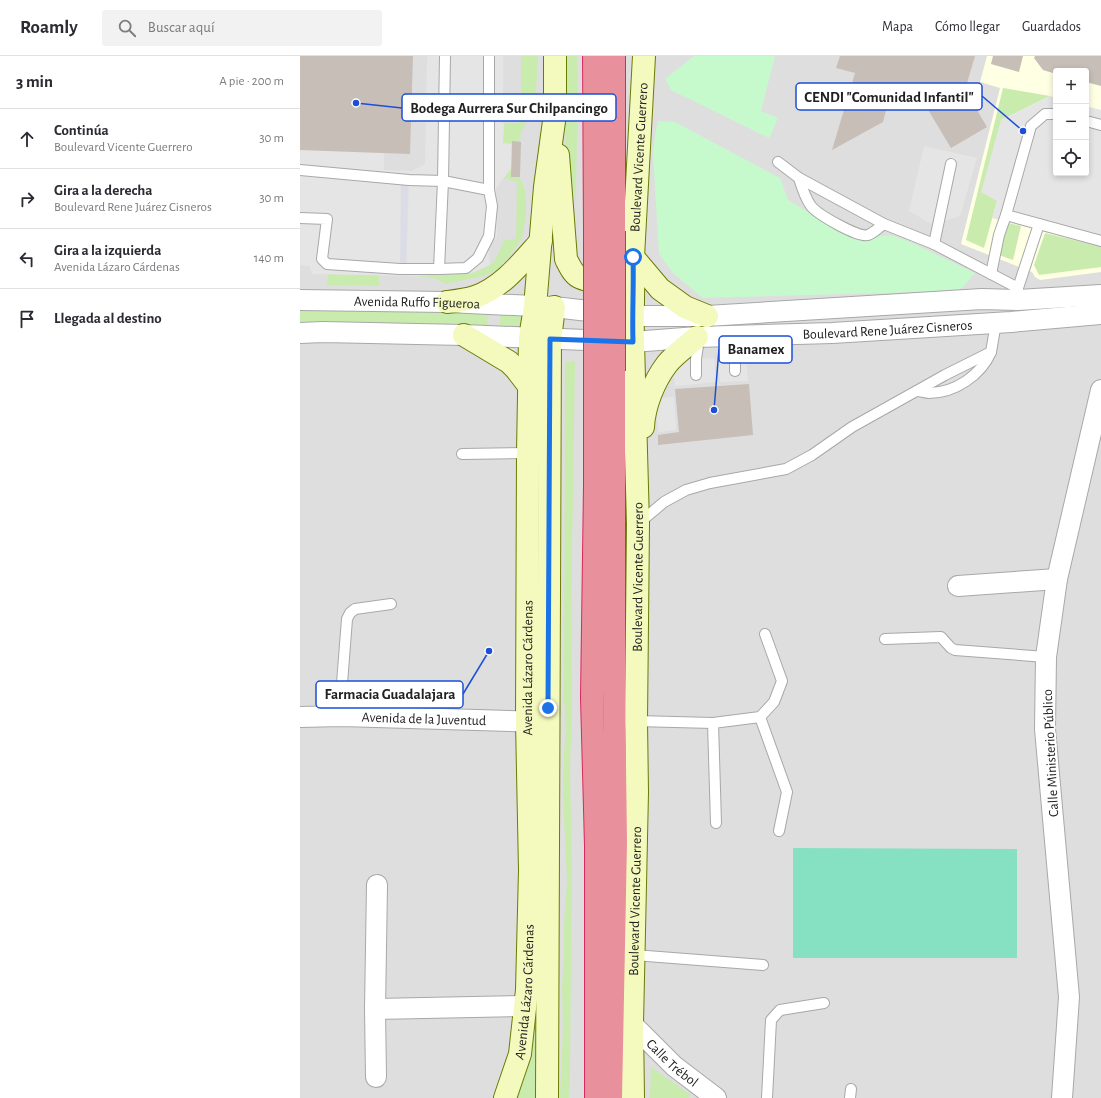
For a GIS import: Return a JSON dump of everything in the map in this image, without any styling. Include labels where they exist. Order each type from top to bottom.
[{"type":"highway","name":"Boulevard Vicente Guerrero","points":[[594,56],[604,231]]},
{"type":"highway","name":"Boulevard Vicente Guerrero","points":[[611,1098],[616,842],[614,666],[604,370],[604,231],[614,56]]},
{"type":"highway","name":"Boulevard Vicente Guerrero","points":[[596,1098],[596,846],[592,698],[595,485],[604,370]]},
{"type":"main road","points":[[556,56],[555,114],[566,259],[579,277],[596,281],[619,283],[623,282],[633,264],[660,289],[685,307],[707,316]]},
{"type":"main road","name":"Boulevard Vicente Guerrero","points":[[632,1098],[632,1024],[637,792],[636,721],[638,524],[632,316],[634,287],[633,264],[644,56]]},
{"type":"main road","points":[[545,307],[537,269],[541,241],[545,187],[555,114]]},
{"type":"main road","points":[[447,302],[475,297],[494,287],[511,274],[541,241]]},
{"type":"main road","name":"Avenida Lázaro Cárdenas","points":[[545,307],[540,339],[529,386],[528,453],[538,722],[547,1098]]},
{"type":"main road","points":[[464,335],[509,362],[529,386]]},
{"type":"main road","points":[[636,453],[649,422],[644,413],[657,382],[668,364],[698,337]]},
{"type":"main road","name":"Avenida Lázaro Cárdenas","points":[[505,1098],[520,1054],[527,990],[530,870],[538,722],[540,339]]},
{"type":"street","name":"Boulevard Rene Juárez Cisneros","points":[[545,307],[632,316],[707,316],[982,299],[1018,294],[1101,294]]},
{"type":"street","name":"Avenida Ruffo Figueroa","points":[[303,299],[447,302],[545,307]]},
{"type":"street","name":"Boulevard Rene Juárez Cisneros","points":[[540,339],[633,342],[698,337],[832,333],[996,323],[1101,314]]},
{"type":"street","points":[[300,333],[323,332],[464,335],[540,339]]},
{"type":"street","name":"Calle Ministerio Público","points":[[1062,1098],[1068,997],[1045,729],[1046,657],[1057,579],[1101,390]]},
{"type":"street","points":[[958,586],[1057,579]]},
{"type":"street","name":"Avenida de la Juventud","points":[[300,717],[342,716],[538,722]]},
{"type":"street","points":[[376,1077],[375,1009],[377,885]]},
{"type":"street","points":[[375,1009],[525,1006]]},
{"type":"street","name":"Calle Trébol","points":[[632,1024],[674,1066],[716,1098]]},
{"type":"lane","points":[[439,269],[443,181],[445,56]]},
{"type":"lane","points":[[300,218],[327,219],[322,259],[327,264],[400,269],[466,268],[478,258],[489,236],[492,206],[489,190],[489,56]]},
{"type":"lane","points":[[991,274],[998,236],[1005,218],[1031,126],[1046,114],[1053,114]]},
{"type":"lane","points":[[1089,123],[1101,125]]},
{"type":"lane","points":[[778,162],[799,178],[884,224],[934,244],[991,274],[1018,294],[1038,227]]},
{"type":"lane","points":[[934,244],[951,164]]},
{"type":"lane","points":[[300,170],[409,180],[443,181],[489,190]]},
{"type":"lane","points":[[799,178],[804,195],[812,208],[846,230],[869,235],[884,224]]},
{"type":"lane","points":[[1005,218],[1101,241]]},
{"type":"lane","points":[[916,391],[929,393],[943,391],[969,380],[986,362],[991,352],[996,323]]},
{"type":"lane","points":[[735,336],[735,371]]},
{"type":"lane","points":[[696,375],[698,337]]},
{"type":"lane","points":[[638,524],[664,502],[686,490],[710,483],[786,469],[812,455],[852,428],[916,391],[991,352]]},
{"type":"lane","points":[[462,454],[528,453]]},
{"type":"lane","points":[[342,716],[341,696],[347,619],[350,613],[355,610],[391,604]]},
{"type":"lane","points":[[636,721],[713,723],[760,718],[774,702],[782,681],[765,634]]},
{"type":"lane","points":[[885,639],[941,637],[955,650],[1046,657]]},
{"type":"lane","points":[[760,718],[787,792],[779,831]]},
{"type":"lane","points":[[713,723],[716,823]]},
{"type":"lane","points":[[634,955],[763,965]]},
{"type":"lane","points":[[767,1098],[771,1020],[780,1010],[824,1002]]},
{"type":"shaded area","points":[[300,56],[1101,56],[1101,1098],[300,1098]]},
{"type":"shaded area","points":[[427,56],[503,56],[503,143],[514,144],[513,166],[496,188],[497,237],[488,246],[490,265],[472,273],[416,276],[312,274],[310,266],[300,265],[300,150],[384,153],[384,170],[412,171],[425,164]]},
{"type":"shaded area","points":[[987,56],[1101,56],[1101,272],[1040,280],[1035,277],[1032,272],[961,244],[1000,88],[980,82]]},
{"type":"shaded area","points":[[1050,96],[1053,97],[1053,176],[1089,176],[1089,107],[1101,110],[1101,245],[1098,246],[992,218],[997,201],[981,192],[1001,120]]},
{"type":"shaded area","points":[[924,146],[977,158],[960,216],[941,222],[940,229],[909,211]]},
{"type":"shaded area","points":[[401,179],[409,180],[406,269],[400,269]]},
{"type":"shaded area","points":[[746,354],[748,381],[720,382],[718,357]]},
{"type":"shaded area","points":[[714,358],[716,382],[675,386],[673,368],[682,359]]},
{"type":"shaded area","points":[[674,397],[676,430],[658,432],[656,398]]},
{"type":"green space","points":[[521,56],[538,56],[535,109],[527,120],[520,135],[519,176],[524,186],[526,196],[526,217],[522,238],[498,270],[483,276],[446,284],[433,278],[416,276],[472,273],[492,264],[504,240],[516,239],[517,182],[504,178],[513,166],[514,144],[503,144],[504,124],[521,122]]},
{"type":"green space","points":[[567,56],[577,56],[578,93],[576,202],[565,150]]},
{"type":"green space","points":[[694,56],[775,56],[761,111],[778,118],[769,138],[671,90],[665,79]]},
{"type":"green space","points":[[1003,88],[1050,96],[1001,120],[997,201],[984,248],[966,240]]},
{"type":"green space","points":[[658,121],[675,122],[780,178],[788,200],[854,239],[891,235],[908,241],[975,273],[964,286],[957,291],[703,298],[673,273],[659,254],[653,153]]},
{"type":"green space","points":[[1008,223],[1021,226],[1013,260],[999,255]]},
{"type":"green space","points":[[1045,233],[1098,246],[1101,245],[1101,267],[1039,275],[1034,265]]},
{"type":"green space","points":[[328,274],[379,275],[379,286],[327,285]]},
{"type":"green space","points":[[300,308],[488,312],[487,330],[300,325]]},
{"type":"green space","points":[[500,312],[527,313],[527,333],[500,332]]},
{"type":"green space","points":[[575,361],[571,620],[572,709],[570,767],[572,874],[570,1071],[569,1098],[560,1098],[563,1028],[562,987],[567,882],[563,794],[566,731],[564,699],[565,362]]},
{"type":"green space","points":[[793,848],[1017,849],[1017,958],[793,958]]},
{"type":"green space","points":[[536,1015],[535,1098],[515,1098],[533,1036]]},
{"type":"green space","points":[[651,1067],[691,1095],[688,1098],[650,1098]]},
{"type":"building","points":[[300,56],[413,56],[410,154],[300,150]]},
{"type":"building","points":[[840,56],[975,56],[965,90],[987,127],[951,148],[927,108],[936,103],[891,91],[883,122],[832,150],[855,73],[836,68]]},
{"type":"building","points":[[993,56],[1023,56],[1019,72],[991,64]]},
{"type":"building","points":[[1035,56],[1101,56],[1101,86],[1089,83],[1089,68],[1053,68],[1053,73],[1043,70],[1034,58]]},
{"type":"building","points":[[512,141],[521,142],[520,177],[511,177]]},
{"type":"building","points":[[749,384],[753,435],[658,445],[658,435],[679,432],[675,389]]},
{"type":"place","name":"Bodega Aurrera Sur Chilpancingo","points":[[356,103]]},
{"type":"place","name":"CENDI \"Comunidad Infantil\"","points":[[1023,131]]},
{"type":"place","name":"Banamex","points":[[714,410]]},
{"type":"place","name":"Farmacia Guadalajara","points":[[489,651]]},
{"type":"route","points":[[548,708],[550,339],[633,342],[633,257]]}]
